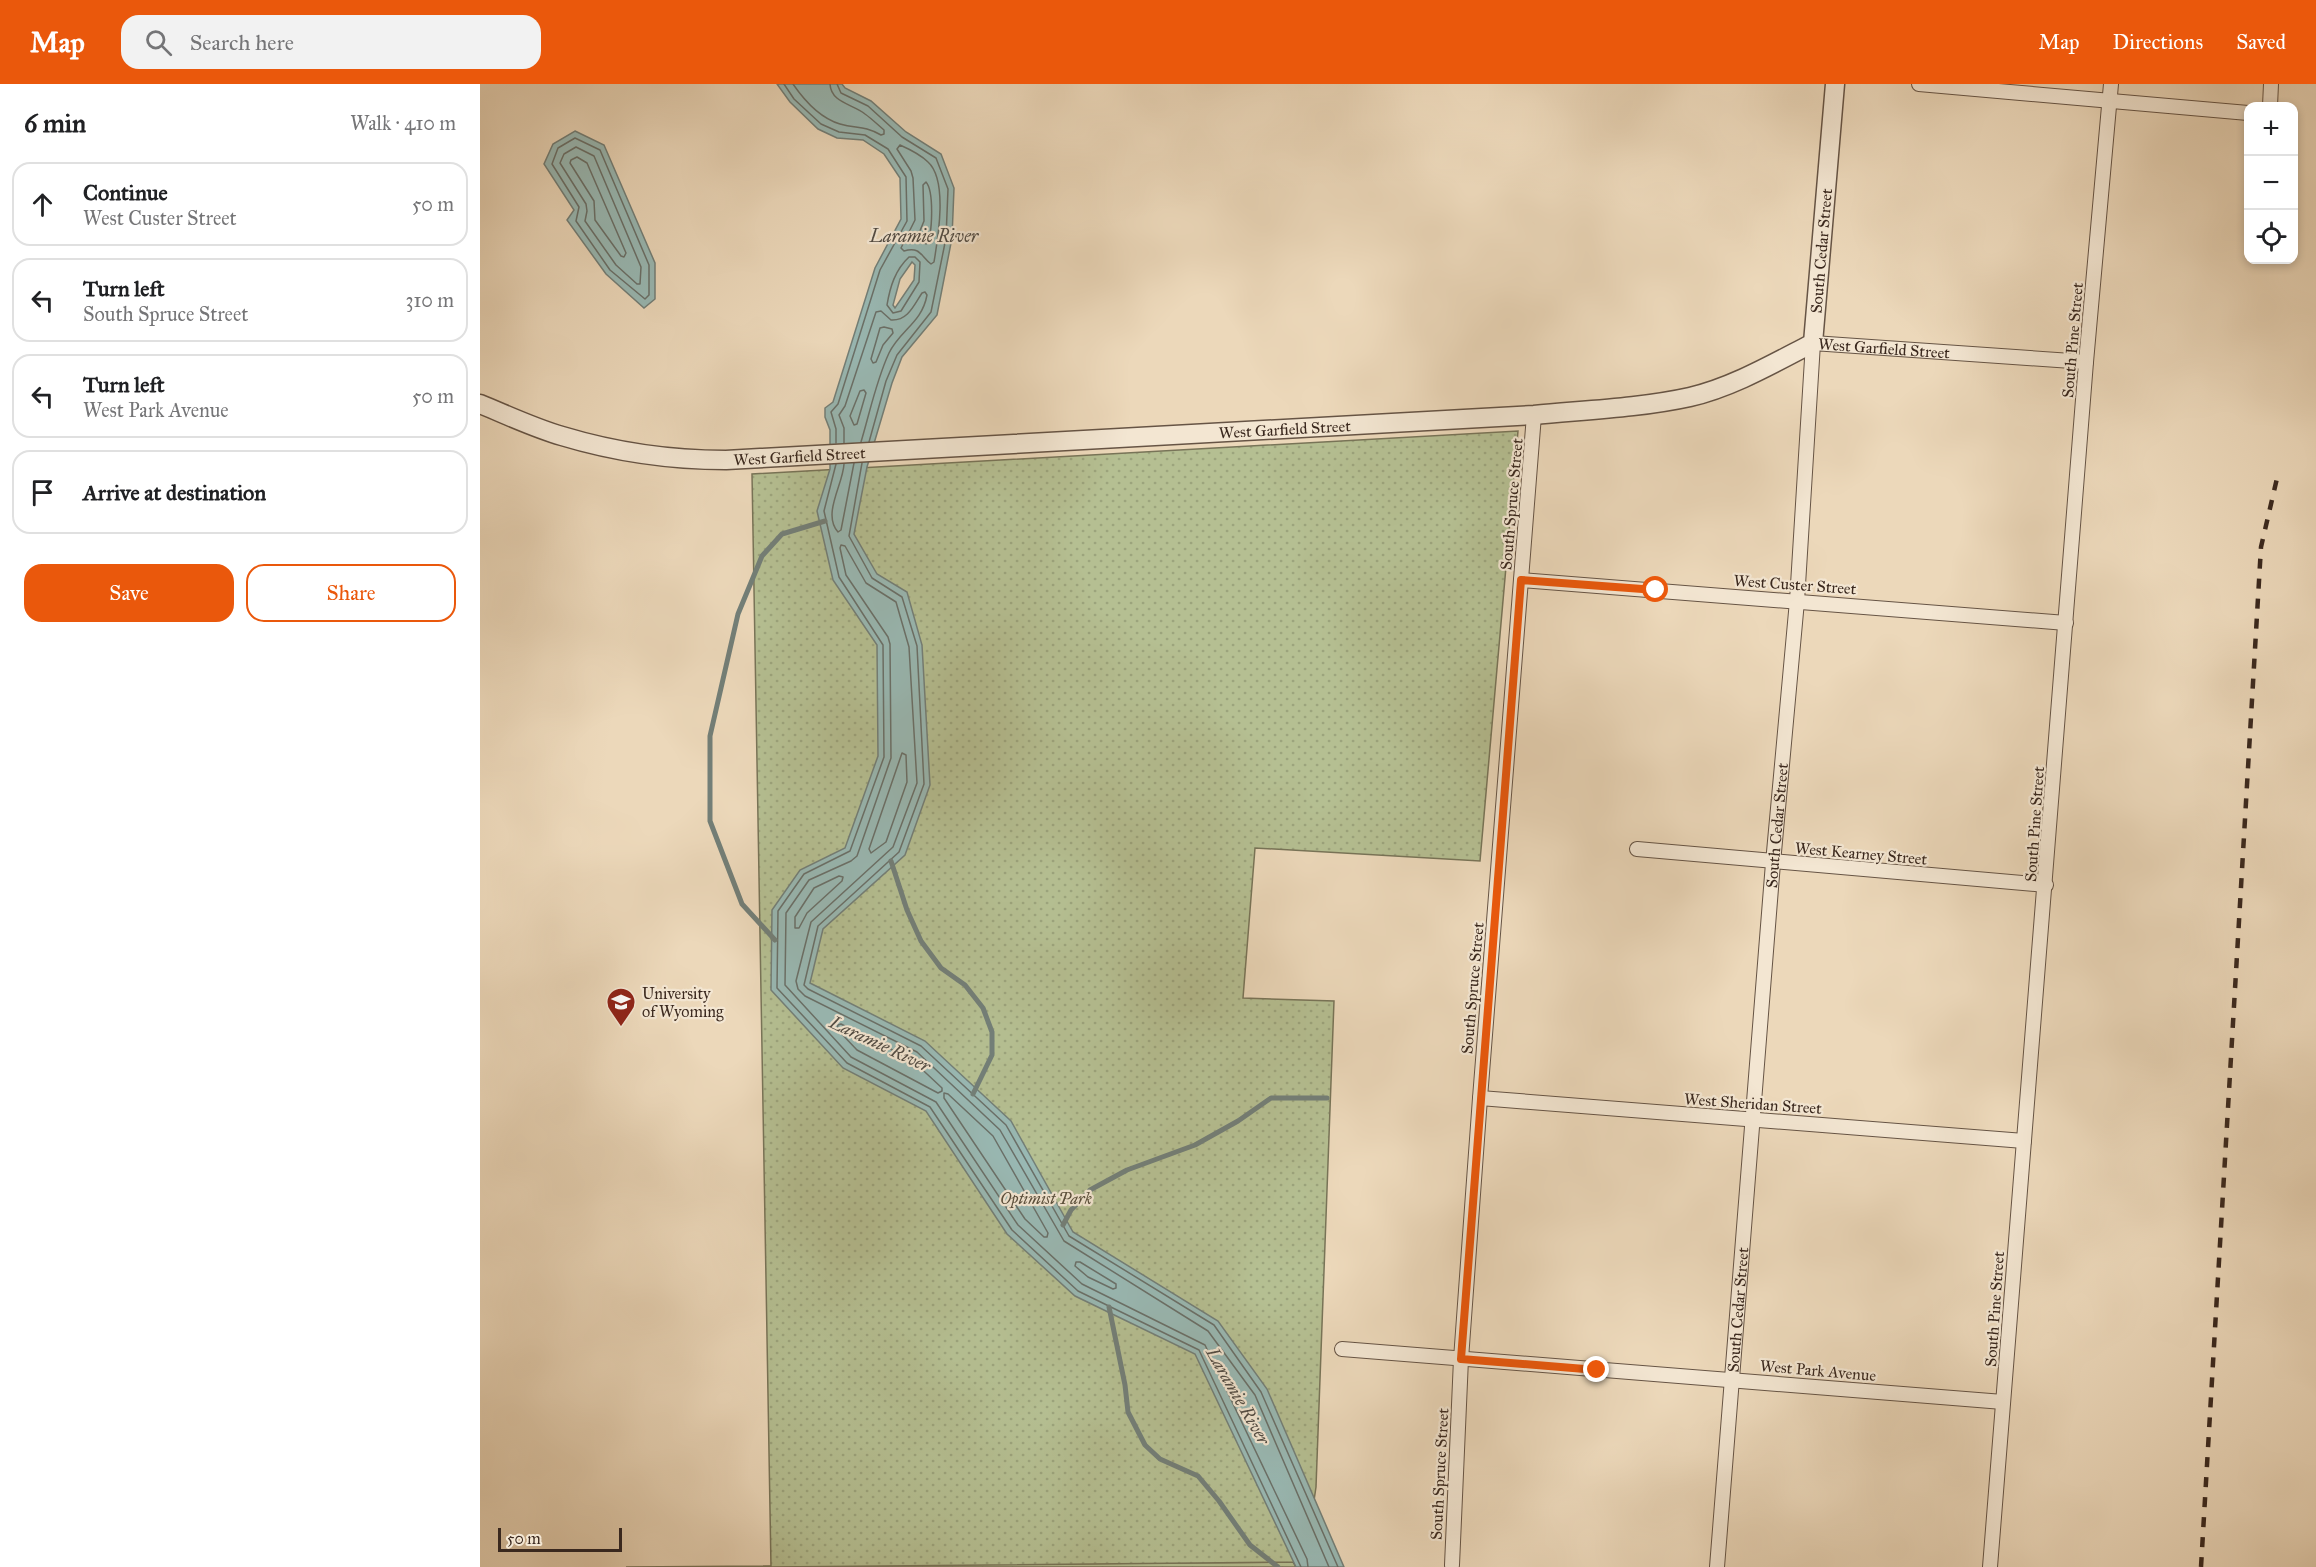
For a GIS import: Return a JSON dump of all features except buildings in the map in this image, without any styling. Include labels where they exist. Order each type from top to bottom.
[{"type":"street","name":"South Cedar Street","points":[[1717,1567],[1773,863],[1797,601],[1813,343],[1835,84]]},
{"type":"street","points":[[1919,84],[2244,113]]},
{"type":"street","name":"South Pine Street","points":[[1990,1567],[2086,362],[2111,84]]},
{"type":"street","points":[[2270,102],[2271,84]]},
{"type":"street","name":"West Garfield Street","points":[[480,404],[561,436],[647,454],[702,460],[1534,415],[1646,404],[1692,396],[1726,385],[1813,343],[2086,362]]},
{"type":"street","name":"South Spruce Street","points":[[1452,1565],[1461,1359],[1534,415]]},
{"type":"street","name":"West Custer Street","points":[[1521,580],[2066,623]]},
{"type":"street","name":"West Kearney Street","points":[[1637,849],[1773,863],[2046,885]]},
{"type":"street","name":"West Sheridan Street","points":[[1480,1098],[2024,1141]]},
{"type":"street","name":"West Park Avenue","points":[[1342,1349],[2004,1402]]},
{"type":"green space","name":"Optimist Park","points":[[1518,431],[1480,861],[1255,848],[1243,998],[1334,1001],[1316,1487],[1305,1562],[771,1567],[752,474]]},
{"type":"green space","points":[[1293,1562],[1296,1567],[626,1567]]},
{"type":"water","name":"Laramie River","points":[[777,84],[842,84],[845,88],[871,101],[906,132],[941,154],[954,188],[952,238],[937,315],[902,357],[892,383],[867,467],[854,534],[877,574],[907,592],[922,645],[930,785],[905,855],[823,929],[810,983],[925,1041],[1011,1121],[1073,1232],[1218,1321],[1267,1389],[1344,1567],[1296,1567],[1195,1354],[1075,1296],[1007,1234],[926,1111],[843,1068],[771,990],[772,910],[800,870],[845,848],[878,756],[877,645],[833,580],[817,511],[830,469],[830,430],[825,417],[825,408],[833,402],[875,268],[901,219],[900,178],[884,154],[863,140],[837,138],[818,129],[790,102]],"holes":[[[912,262],[915,265],[914,280],[895,308],[893,305],[900,279]]]},
{"type":"water","points":[[575,131],[604,145],[655,263],[655,299],[644,308],[606,274],[567,220],[574,210],[544,164],[553,144]]},
{"type":"waterway","points":[[775,940],[742,904],[710,821],[710,736],[738,614],[762,556],[782,534],[825,521]]},
{"type":"waterway","points":[[891,861],[907,910],[921,941],[941,968],[965,985],[983,1008],[992,1032],[992,1055],[973,1094]]},
{"type":"waterway","points":[[1063,1225],[1071,1210],[1090,1190],[1127,1170],[1195,1145],[1238,1121],[1271,1098],[1327,1098]]},
{"type":"waterway","points":[[1109,1307],[1125,1385],[1128,1412],[1145,1445],[1160,1459],[1198,1476],[1250,1545],[1278,1567]]},
{"type":"railway","points":[[2201,1567],[2261,547],[2278,474]]},
{"type":"place","name":"University of Wyoming","points":[[621,1028]]},
{"type":"route","points":[[1597,1370],[1461,1359],[1480,1098],[1521,580],[1656,590]]}]
